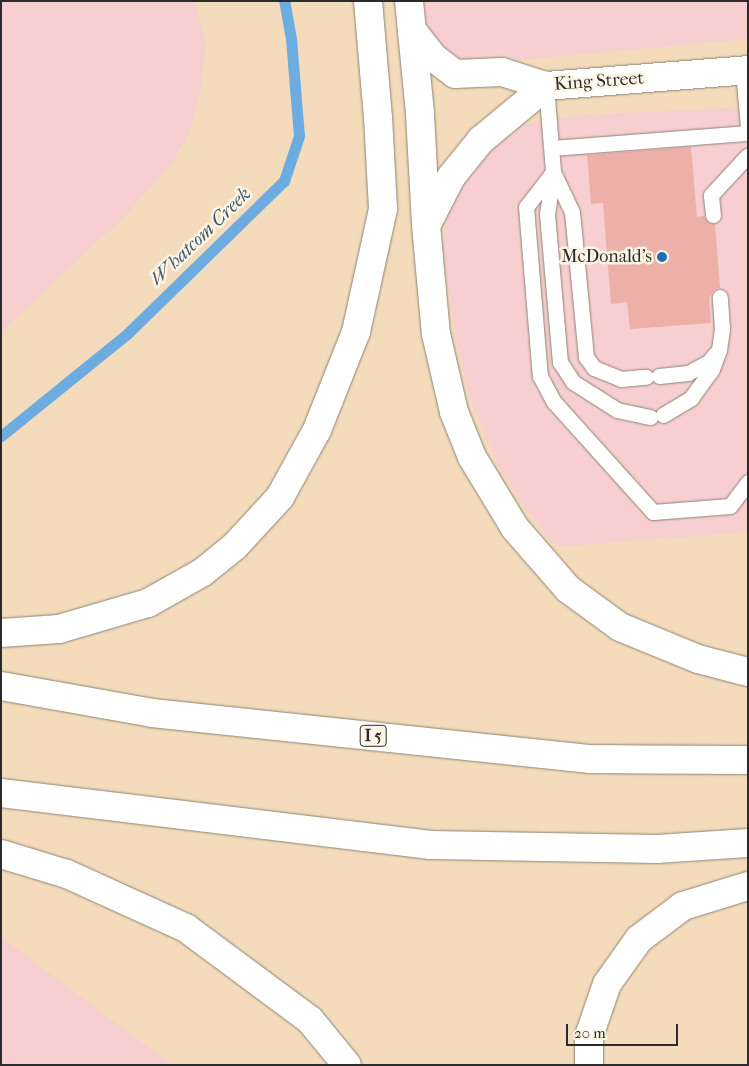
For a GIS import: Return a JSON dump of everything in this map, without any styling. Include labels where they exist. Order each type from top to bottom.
[{"type":"main road","points":[[1,633],[59,629],[148,603],[203,572],[235,546],[280,497],[318,430],[356,332],[383,209],[378,118],[368,1]]},
{"type":"main road","points":[[409,1],[420,114],[426,225],[436,334],[454,412],[472,457],[515,528],[568,589],[620,627],[698,659],[748,672]]},
{"type":"main road","name":"King Street","points":[[412,30],[434,58],[456,74],[502,72],[546,86],[746,71]]},
{"type":"main road","points":[[426,225],[451,177],[481,140],[546,86]]},
{"type":"main road","name":"I 5","points":[[1,686],[152,712],[591,759],[748,760]]},
{"type":"main road","points":[[1,793],[431,845],[657,849],[748,843]]},
{"type":"main road","points":[[1,854],[67,874],[186,928],[310,1020],[347,1065]]},
{"type":"main road","points":[[589,1065],[589,1036],[606,984],[639,939],[683,906],[748,886]]},
{"type":"lane","points":[[746,71],[748,127]]},
{"type":"lane","points":[[546,86],[553,172],[547,214],[560,362],[573,382],[617,410],[656,416],[691,398],[712,369],[719,350],[722,329],[720,297]]},
{"type":"lane","points":[[552,148],[748,133]]},
{"type":"lane","points":[[713,215],[711,196],[748,155]]},
{"type":"lane","points":[[553,172],[572,212],[586,357],[594,368],[621,379],[688,373],[709,362],[719,350]]},
{"type":"lane","points":[[553,172],[526,208],[540,376],[554,402],[653,512],[730,506],[748,482]]},
{"type":"shaded area","points":[[1,1],[194,1],[206,42],[200,96],[189,133],[170,166],[124,217],[1,332]]},
{"type":"shaded area","points":[[424,1],[748,1],[748,39],[478,64],[461,63],[444,55],[426,25]]},
{"type":"shaded area","points":[[748,107],[748,532],[556,547],[524,507],[498,465],[470,400],[454,333],[443,245],[450,204],[469,169],[496,142],[532,122],[581,115]]},
{"type":"shaded area","points":[[1,937],[172,1065],[1,1065]]},
{"type":"building","name":"McDonald's","points":[[691,147],[697,217],[704,216],[709,223],[715,224],[720,288],[714,290],[709,298],[711,323],[630,329],[627,302],[611,304],[603,203],[591,204],[587,155]]},
{"type":"waterway","name":"Whatcom Creek","points":[[1,436],[127,334],[284,181],[299,136],[291,39],[284,1]]},
{"type":"place","name":"McDonald's","points":[[662,257]]}]
